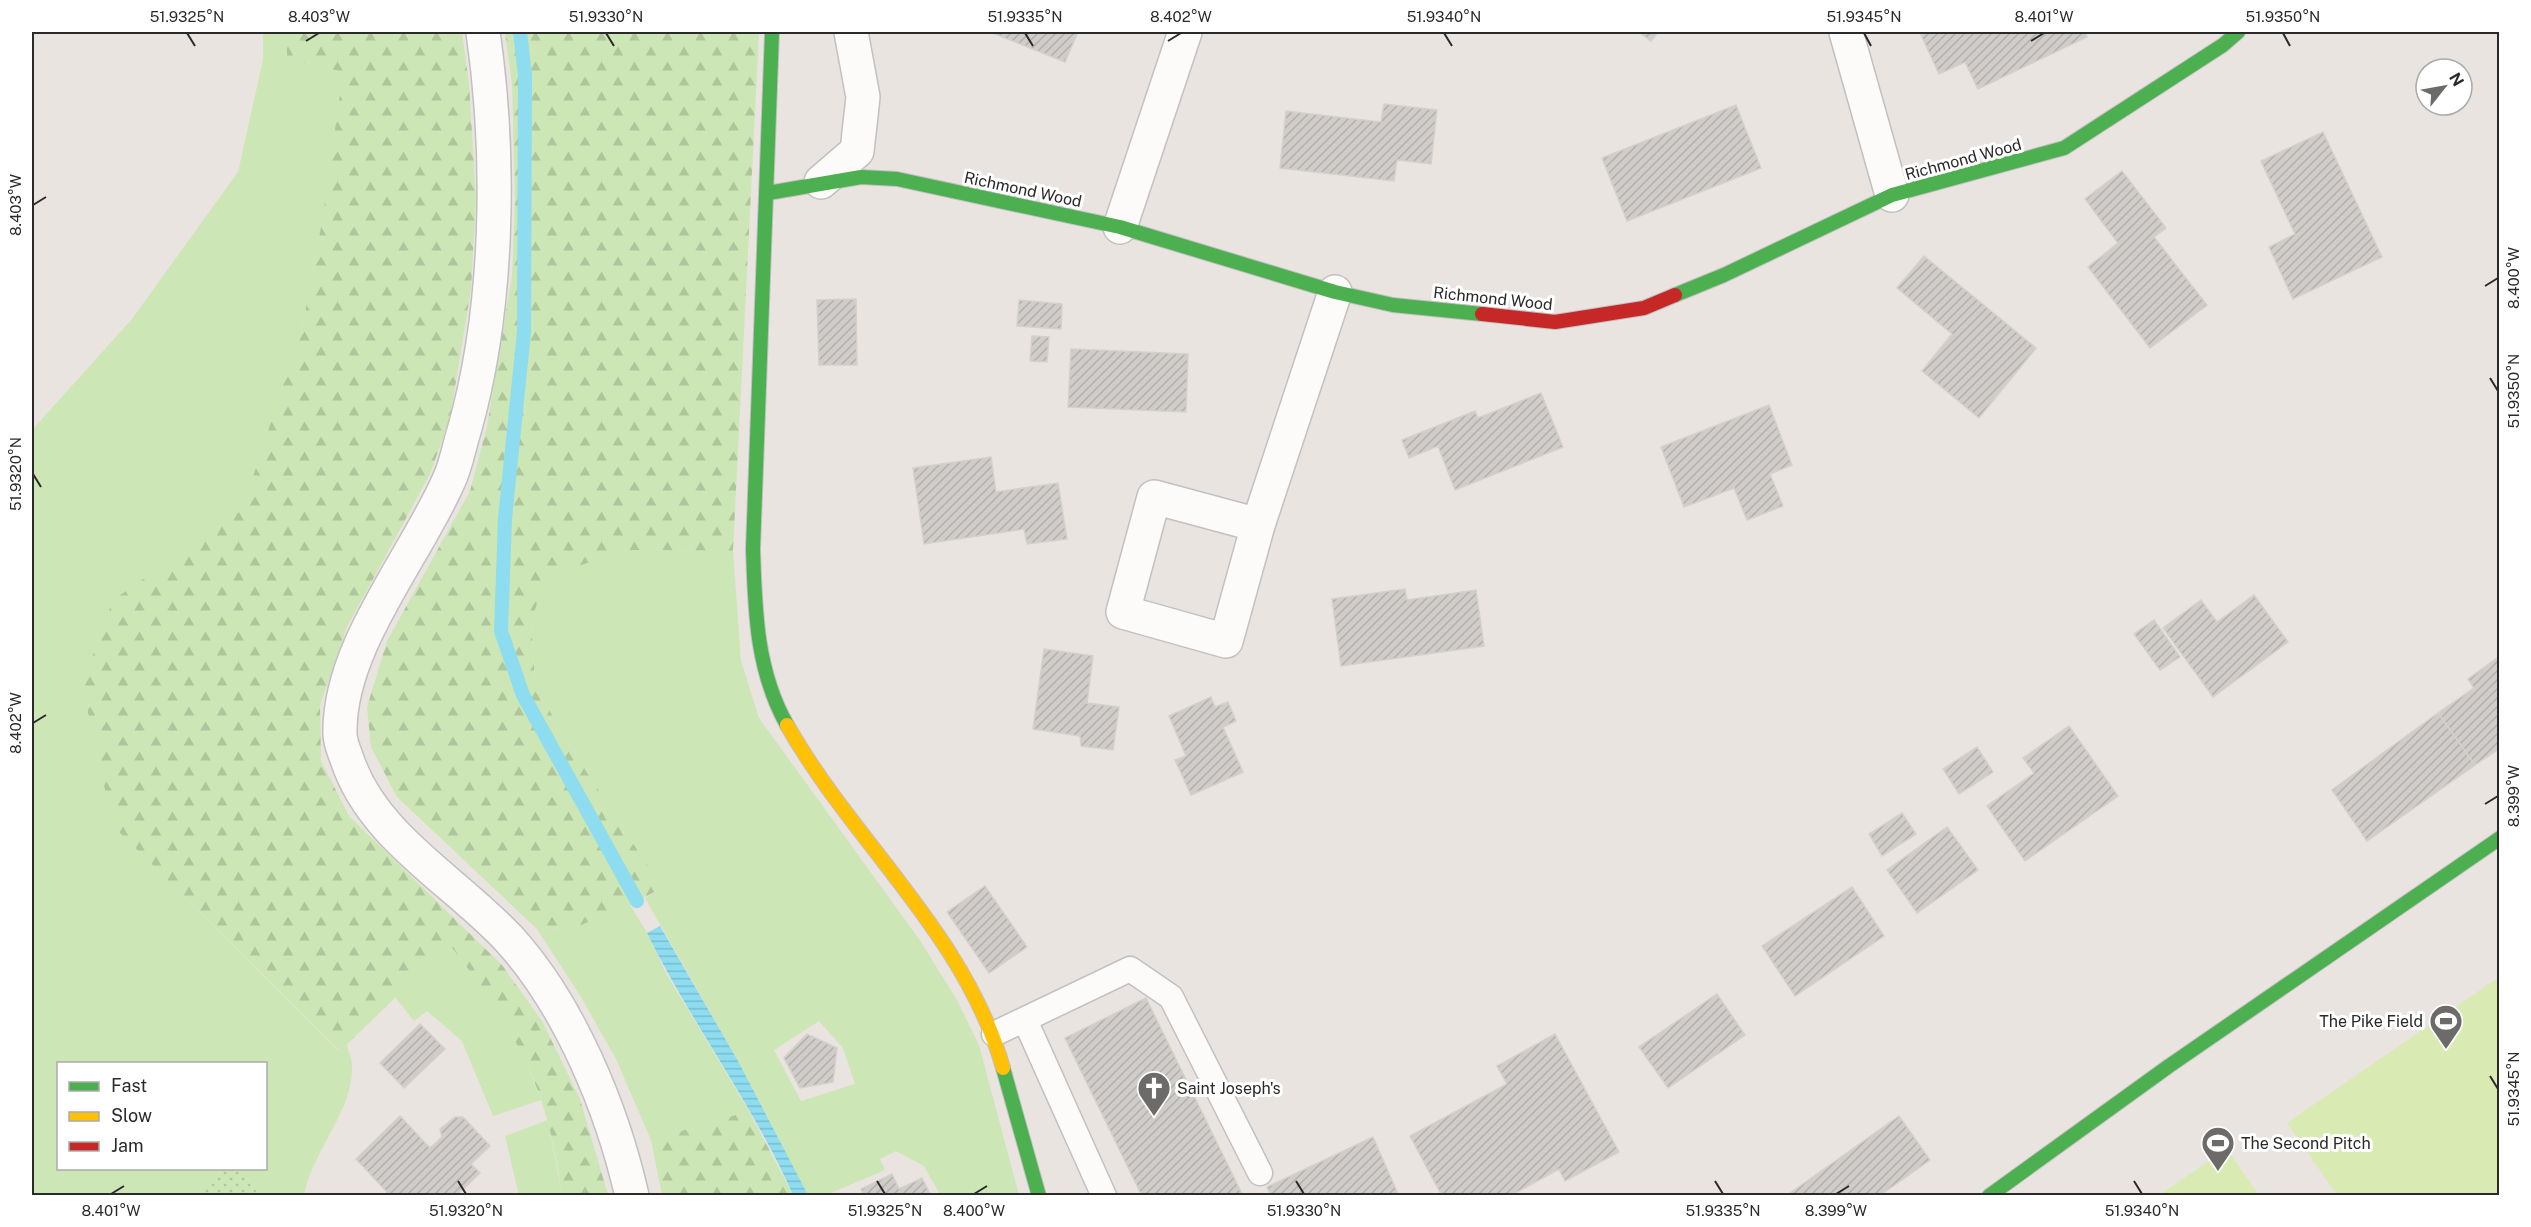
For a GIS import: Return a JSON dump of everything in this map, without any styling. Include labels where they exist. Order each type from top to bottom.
[{"type":"street","points":[[483,32],[491,86],[493,167],[490,269],[481,363],[450,479],[365,633],[343,699],[339,737],[354,780],[390,829],[510,940],[562,1011],[600,1094],[626,1170],[632,1196]]},
{"type":"street","points":[[772,32],[768,193],[759,336],[753,549],[756,627],[764,669],[778,709],[808,762],[937,932],[972,990],[994,1034],[1040,1196]]},
{"type":"street","points":[[821,182],[857,151],[863,97],[851,32]]},
{"type":"street","points":[[1120,227],[1185,32]]},
{"type":"street","points":[[1846,32],[1892,195]]},
{"type":"street","name":"Richmond Wood","points":[[768,193],[794,190],[821,182],[861,177],[897,179],[1120,227],[1335,292],[1393,305],[1555,322],[1644,308],[1724,275],[1892,195],[2064,148],[2223,45],[2238,32]]},
{"type":"street","points":[[1258,525],[1154,497],[1123,612],[1226,641],[1258,525],[1335,292]]},
{"type":"street","points":[[1989,1196],[2169,1066],[2499,838]]},
{"type":"lane","points":[[994,1034],[1130,969],[1171,997],[1260,1173]]},
{"type":"lane","points":[[1025,1020],[1104,1196]]},
{"type":"green space","points":[[263,32],[287,32],[287,58],[344,72],[323,216],[303,324],[242,510],[113,600],[113,826],[339,1051],[347,1044],[352,1063],[351,1082],[340,1114],[308,1179],[304,1195],[259,1196],[242,1170],[267,1170],[267,1062],[57,1062],[57,1170],[222,1170],[194,1195],[32,1196],[32,430],[132,319],[238,172],[263,60]]},
{"type":"green space","points":[[287,32],[462,32],[469,84],[476,199],[471,289],[450,418],[430,474],[347,627],[320,705],[321,761],[349,816],[502,965],[542,1021],[580,1099],[608,1195],[562,1195],[549,1128],[530,1071],[494,1006],[450,945],[340,1051],[113,826],[82,685],[113,600],[242,510],[303,324],[323,216],[343,72],[287,58]]},
{"type":"green space","points":[[505,32],[759,32],[733,551],[623,550],[546,578],[531,621],[535,683],[562,734],[662,888],[630,905],[569,930],[537,929],[397,797],[371,747],[367,707],[387,641],[470,491],[487,426],[512,276],[515,200],[512,84]]},
{"type":"green space","points":[[623,550],[733,551],[741,661],[759,718],[919,939],[957,1000],[979,1045],[1019,1195],[940,1195],[924,1166],[896,1151],[880,1159],[885,1170],[826,1195],[808,1195],[738,1061],[645,898],[662,888],[562,734],[535,683],[531,621],[545,578]],"holes":[[[819,1021],[843,1048],[855,1084],[801,1101],[774,1050]]]},
{"type":"green space","points":[[630,905],[647,933],[667,975],[749,1111],[651,1140],[616,1059],[581,997],[537,929],[569,930]]},
{"type":"green space","points":[[450,944],[491,999],[520,1047],[541,1100],[493,1116],[462,1041],[427,1011],[414,1021],[395,997]]},
{"type":"green space","name":"The Pike Field","points":[[2499,977],[2499,1195],[2337,1195],[2287,1123]]},
{"type":"green space","points":[[749,1111],[793,1195],[662,1195],[651,1140]]},
{"type":"green space","points":[[548,1120],[562,1195],[519,1195],[505,1136]]},
{"type":"green space","name":"The Second Pitch","points":[[2227,1149],[2259,1195],[2159,1195]]},
{"type":"green space","points":[[222,1170],[242,1170],[259,1195],[194,1195]]},
{"type":"water","points":[[660,926],[738,1061],[808,1195],[793,1195],[760,1128],[664,966],[647,933]]},
{"type":"building","points":[[990,32],[1078,32],[1065,62]]},
{"type":"building","points":[[1639,32],[1658,32],[1651,41]]},
{"type":"building","points":[[1928,32],[2085,32],[2087,37],[1978,89],[1965,62],[1939,74],[1921,35]]},
{"type":"building","points":[[1384,104],[1437,110],[1431,164],[1397,160],[1394,181],[1280,168],[1286,111],[1381,122]]},
{"type":"building","points":[[1736,105],[1761,168],[1627,221],[1602,158]]},
{"type":"building","points":[[2323,132],[2382,257],[2293,299],[2269,247],[2295,234],[2261,161]]},
{"type":"building","points":[[2122,171],[2166,228],[2154,237],[2207,305],[2150,348],[2088,267],[2118,243],[2085,199]]},
{"type":"building","points":[[1924,256],[2036,348],[1979,418],[1922,371],[1952,334],[1897,288]]},
{"type":"building","points":[[856,299],[857,365],[819,365],[817,300]]},
{"type":"building","points":[[1019,300],[1062,304],[1061,329],[1017,326]]},
{"type":"building","points":[[1032,336],[1049,337],[1047,362],[1030,361]]},
{"type":"building","points":[[1071,349],[1188,354],[1186,412],[1068,407]]},
{"type":"building","points":[[1541,393],[1563,447],[1455,490],[1438,446],[1409,458],[1402,440],[1475,411],[1478,418]]},
{"type":"building","points":[[1769,405],[1792,465],[1770,474],[1783,506],[1747,520],[1734,488],[1684,507],[1661,447]]},
{"type":"building","points":[[991,457],[996,492],[1058,483],[1067,539],[1027,544],[1024,529],[924,544],[913,468]]},
{"type":"building","points":[[1405,589],[1407,600],[1476,590],[1484,646],[1341,666],[1332,599]]},
{"type":"building","points":[[2254,595],[2288,642],[2213,697],[2163,628],[2201,600],[2217,622]]},
{"type":"building","points":[[2154,620],[2180,657],[2160,670],[2134,634]]},
{"type":"building","points":[[1044,649],[1093,656],[1087,703],[1119,707],[1113,750],[1081,746],[1080,736],[1033,729]]},
{"type":"building","points":[[2500,656],[2500,748],[2475,765],[2438,713],[2474,688],[2468,679]]},
{"type":"building","points":[[1211,697],[1215,707],[1228,702],[1236,721],[1223,727],[1243,772],[1191,795],[1175,760],[1186,756],[1169,716]]},
{"type":"building","points":[[2438,713],[2475,765],[2367,841],[2332,790]]},
{"type":"building","points":[[2069,726],[2118,796],[2025,861],[1987,806],[2034,773],[2023,758]]},
{"type":"building","points":[[1977,747],[1993,772],[1959,794],[1943,769]]},
{"type":"building","points":[[1902,813],[1916,834],[1882,856],[1869,834]]},
{"type":"building","points":[[1947,827],[1978,870],[1917,913],[1887,870]]},
{"type":"building","points":[[985,886],[1027,947],[989,973],[947,912]]},
{"type":"building","points":[[1852,887],[1884,936],[1795,996],[1762,946]]},
{"type":"building","points":[[1717,994],[1745,1035],[1668,1088],[1639,1047]]},
{"type":"building","name":"Saint Joseph's","points":[[1146,998],[1243,1196],[1142,1196],[1065,1038]]},
{"type":"building","points":[[420,1024],[445,1049],[404,1088],[380,1063]]},
{"type":"building","points":[[807,1034],[837,1048],[833,1082],[800,1088],[784,1058]]},
{"type":"building","points":[[1555,1034],[1619,1152],[1565,1181],[1559,1169],[1510,1196],[1442,1196],[1410,1136],[1507,1084],[1497,1066]]},
{"type":"building","points":[[400,1116],[430,1148],[442,1137],[440,1129],[455,1117],[463,1117],[490,1146],[471,1164],[480,1173],[456,1196],[384,1196],[387,1192],[356,1159]]},
{"type":"building","points":[[1899,1116],[1930,1160],[1879,1196],[1786,1196]]},
{"type":"building","points":[[1373,1137],[1399,1196],[1271,1196],[1267,1187]]},
{"type":"building","points":[[892,1174],[899,1189],[922,1178],[931,1196],[864,1196],[861,1189]]},
{"type":"waterway","points":[[520,32],[525,75],[524,332],[505,518],[501,631],[523,695],[637,901]]},
{"type":"traffic: fast","points":[[772,32],[753,549],[756,617],[763,661],[769,683],[787,725]]},
{"type":"traffic: fast","points":[[1675,295],[1724,275],[1892,195],[2064,148],[2223,45],[2238,32]]},
{"type":"traffic: fast","points":[[768,193],[861,177],[897,179],[1120,227],[1335,292],[1393,305],[1482,314]]},
{"type":"traffic: fast","points":[[1989,1196],[2169,1066],[2500,838]]},
{"type":"traffic: fast","points":[[1003,1068],[1039,1196]]},
{"type":"traffic: slow","points":[[787,725],[843,809],[936,932],[963,975],[986,1020],[1003,1068]]},
{"type":"traffic: jam","points":[[1482,314],[1555,322],[1644,308],[1675,295]]},
{"type":"place","name":"The Pike Field","points":[[2446,1050]]},
{"type":"place","name":"Saint Joseph's","points":[[1154,1117]]},
{"type":"place","name":"The Second Pitch","points":[[2218,1172]]}]
